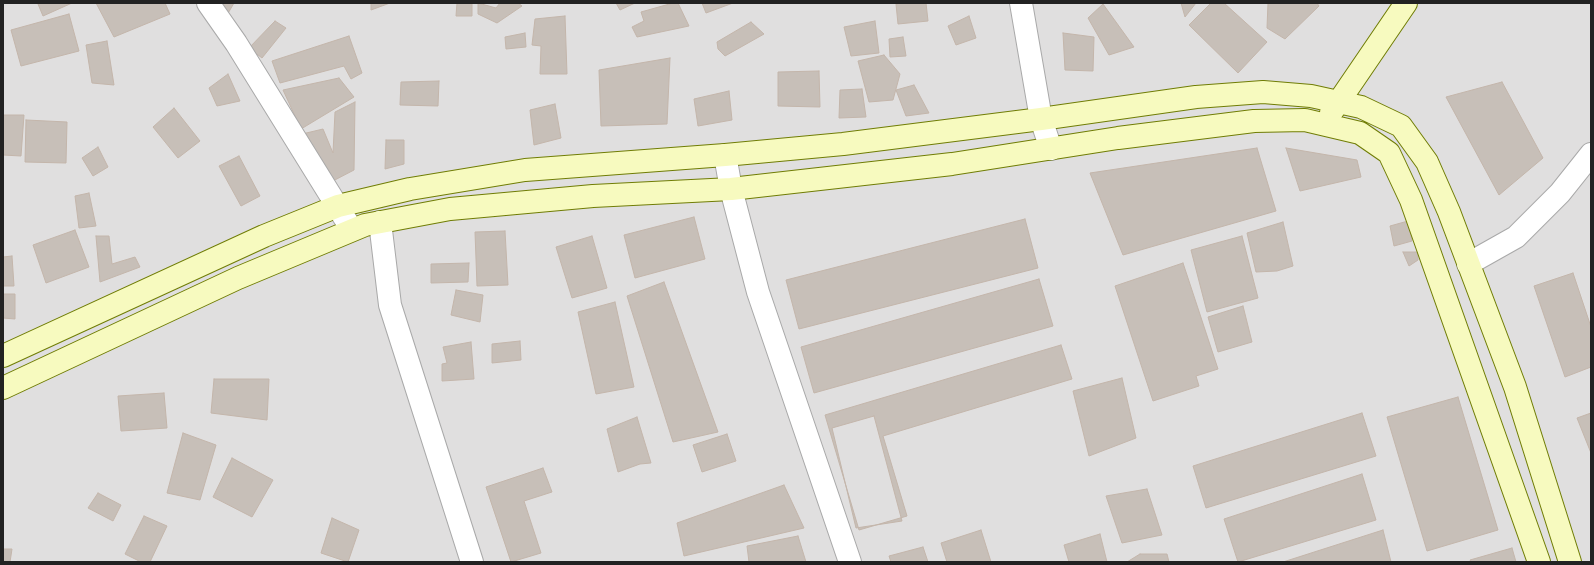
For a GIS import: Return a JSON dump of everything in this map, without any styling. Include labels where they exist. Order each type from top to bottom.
[{"type":"street","points":[[208,3],[236,43],[352,230]]},
{"type":"street","points":[[1021,3],[1041,119],[1051,149]]},
{"type":"street","points":[[1324,125],[1338,102],[1406,3]]},
{"type":"street","points":[[3,356],[264,236],[338,206],[410,189],[525,170],[725,155],[843,144],[1041,119],[1196,97],[1263,92],[1311,96],[1361,107],[1401,126],[1427,162],[1468,264],[1514,387],[1570,562]]},
{"type":"street","points":[[3,388],[238,278],[365,225],[458,208],[594,196],[731,189],[952,164],[1118,138],[1254,121],[1305,120],[1360,133],[1389,153],[1411,200],[1539,562]]},
{"type":"street","points":[[1468,264],[1516,237],[1560,193],[1591,154]]},
{"type":"street","points":[[725,155],[731,189],[758,292],[850,562]]},
{"type":"street","points":[[380,222],[390,305],[472,562]]},
{"type":"shaded area","points":[[3,3],[1591,3],[1591,562],[3,562]]},
{"type":"building","points":[[72,3],[43,16],[38,4]]},
{"type":"building","points":[[96,3],[165,3],[170,14],[114,37]]},
{"type":"building","points":[[213,3],[234,3],[227,15]]},
{"type":"building","points":[[371,3],[390,3],[371,10]]},
{"type":"building","points":[[457,3],[472,3],[472,16],[456,16]]},
{"type":"building","points":[[478,3],[496,8],[500,3],[518,3],[522,6],[497,23],[478,14]]},
{"type":"building","points":[[616,3],[635,3],[620,10]]},
{"type":"building","points":[[678,3],[689,26],[637,37],[632,27],[644,21],[641,12]]},
{"type":"building","points":[[702,3],[733,3],[706,13]]},
{"type":"building","points":[[926,3],[928,21],[898,24],[896,4]]},
{"type":"building","points":[[1181,3],[1196,3],[1185,17]]},
{"type":"building","points":[[1211,3],[1224,3],[1267,42],[1238,73],[1189,25]]},
{"type":"building","points":[[1268,3],[1317,3],[1319,6],[1285,39],[1267,28]]},
{"type":"building","points":[[1103,4],[1134,47],[1109,55],[1088,18]]},
{"type":"building","points":[[69,14],[79,51],[21,66],[11,30]]},
{"type":"building","points":[[565,16],[567,74],[540,74],[541,46],[532,45],[535,19]]},
{"type":"building","points":[[969,16],[976,38],[956,45],[948,26]]},
{"type":"building","points":[[275,21],[286,28],[262,58],[249,48]]},
{"type":"building","points":[[875,21],[879,53],[851,56],[844,27]]},
{"type":"building","points":[[751,22],[764,34],[725,56],[718,49],[717,42]]},
{"type":"building","points":[[525,33],[526,47],[506,49],[505,37]]},
{"type":"building","points":[[1063,33],[1094,37],[1093,71],[1065,70]]},
{"type":"building","points":[[349,36],[362,73],[351,79],[344,66],[280,83],[272,61]]},
{"type":"building","points":[[903,37],[906,56],[890,57],[889,39]]},
{"type":"building","points":[[107,41],[114,85],[92,83],[86,45]]},
{"type":"building","points":[[884,55],[900,74],[893,100],[869,102],[858,61]]},
{"type":"building","points":[[670,58],[667,124],[601,126],[599,70]]},
{"type":"building","points":[[819,71],[820,107],[778,106],[778,72]]},
{"type":"building","points":[[228,74],[240,101],[217,106],[209,88]]},
{"type":"building","points":[[339,78],[354,97],[301,129],[283,90]]},
{"type":"building","points":[[439,81],[438,106],[400,105],[401,82]]},
{"type":"building","points":[[1502,82],[1543,158],[1499,195],[1446,97]]},
{"type":"building","points":[[914,85],[929,113],[906,116],[896,90]]},
{"type":"building","points":[[862,89],[866,117],[839,118],[840,90]]},
{"type":"building","points":[[729,91],[732,120],[698,126],[694,99]]},
{"type":"building","points":[[355,102],[354,170],[329,183],[298,135],[323,129],[333,153],[335,112]]},
{"type":"building","points":[[555,104],[561,138],[534,145],[530,110]]},
{"type":"building","points":[[174,108],[200,141],[178,158],[153,127]]},
{"type":"building","points":[[3,115],[24,115],[21,156],[3,155]]},
{"type":"building","points":[[26,120],[67,122],[66,163],[25,162]]},
{"type":"building","points":[[386,140],[404,140],[404,164],[385,169]]},
{"type":"building","points":[[98,147],[108,167],[93,176],[82,158]]},
{"type":"building","points":[[1257,148],[1276,211],[1123,255],[1090,173]]},
{"type":"building","points":[[1286,148],[1357,160],[1361,177],[1300,191]]},
{"type":"building","points":[[239,156],[260,196],[241,206],[219,166]]},
{"type":"building","points":[[89,193],[96,226],[79,228],[75,196]]},
{"type":"building","points":[[694,217],[705,259],[635,278],[624,235]]},
{"type":"building","points":[[1025,219],[1038,268],[799,329],[786,280]]},
{"type":"building","points":[[1408,221],[1412,241],[1394,246],[1390,226]]},
{"type":"building","points":[[1283,222],[1293,266],[1277,271],[1256,272],[1247,233]]},
{"type":"building","points":[[75,230],[89,267],[46,283],[33,245]]},
{"type":"building","points":[[505,231],[508,285],[477,286],[475,232]]},
{"type":"building","points":[[96,236],[109,236],[112,264],[135,257],[140,267],[100,282]]},
{"type":"building","points":[[592,236],[607,288],[572,298],[556,247]]},
{"type":"building","points":[[1242,236],[1258,298],[1207,312],[1191,250]]},
{"type":"building","points":[[1403,252],[1418,252],[1418,260],[1409,266]]},
{"type":"building","points":[[12,256],[14,286],[3,286],[3,257]]},
{"type":"building","points":[[469,263],[468,282],[431,283],[431,264]]},
{"type":"building","points":[[1183,263],[1218,369],[1196,376],[1199,386],[1153,401],[1115,286]]},
{"type":"building","points":[[1573,273],[1591,327],[1591,367],[1565,377],[1534,286]]},
{"type":"building","points":[[1039,279],[1053,326],[814,393],[801,347]]},
{"type":"building","points":[[664,282],[718,432],[673,442],[627,296]]},
{"type":"building","points":[[456,290],[483,295],[480,322],[451,315]]},
{"type":"building","points":[[3,294],[15,294],[15,319],[3,318]]},
{"type":"building","points":[[615,302],[634,387],[596,394],[578,312]]},
{"type":"building","points":[[1243,306],[1252,342],[1218,352],[1208,317]]},
{"type":"building","points":[[520,341],[521,360],[492,363],[492,344]]},
{"type":"building","points":[[471,342],[474,379],[442,381],[442,364],[447,363],[443,347]]},
{"type":"building","points":[[1061,345],[1072,379],[883,436],[907,516],[859,530],[825,415]]},
{"type":"building","points":[[1122,378],[1136,438],[1089,456],[1073,391]]},
{"type":"building","points":[[214,379],[269,379],[267,420],[211,413]]},
{"type":"building","points":[[164,393],[167,428],[121,431],[118,396]]},
{"type":"building","points":[[1458,397],[1498,530],[1427,551],[1387,417]]},
{"type":"building","points":[[1362,413],[1376,456],[1206,508],[1193,466]]},
{"type":"building","points":[[1591,413],[1591,453],[1577,418]]},
{"type":"building","points":[[874,416],[902,521],[856,528],[832,428]]},
{"type":"building","points":[[637,417],[651,463],[640,464],[618,472],[607,429]]},
{"type":"building","points":[[183,433],[216,445],[200,500],[167,493]]},
{"type":"building","points":[[727,434],[736,461],[702,472],[693,445]]},
{"type":"building","points":[[232,458],[273,480],[252,517],[213,497]]},
{"type":"building","points":[[543,468],[552,492],[524,501],[541,553],[511,562],[486,487]]},
{"type":"building","points":[[1362,474],[1376,520],[1238,562],[1224,519]]},
{"type":"building","points":[[784,485],[804,528],[684,556],[677,523]]},
{"type":"building","points":[[1147,489],[1162,535],[1122,543],[1106,496]]},
{"type":"building","points":[[98,493],[121,505],[113,521],[88,508]]},
{"type":"building","points":[[144,516],[167,526],[150,562],[141,562],[125,554]]},
{"type":"building","points":[[332,518],[359,530],[348,562],[321,553]]},
{"type":"building","points":[[981,530],[991,562],[947,562],[941,543]]},
{"type":"building","points":[[1383,530],[1391,562],[1283,562]]},
{"type":"building","points":[[1100,534],[1107,562],[1069,562],[1064,545]]},
{"type":"building","points":[[798,536],[806,562],[749,562],[747,546]]},
{"type":"building","points":[[923,547],[928,562],[891,562],[889,556]]},
{"type":"building","points":[[1512,548],[1516,562],[1471,562],[1470,560]]},
{"type":"building","points":[[3,549],[12,549],[10,562],[3,562]]},
{"type":"building","points":[[1140,554],[1167,554],[1169,562],[1127,562]]}]
